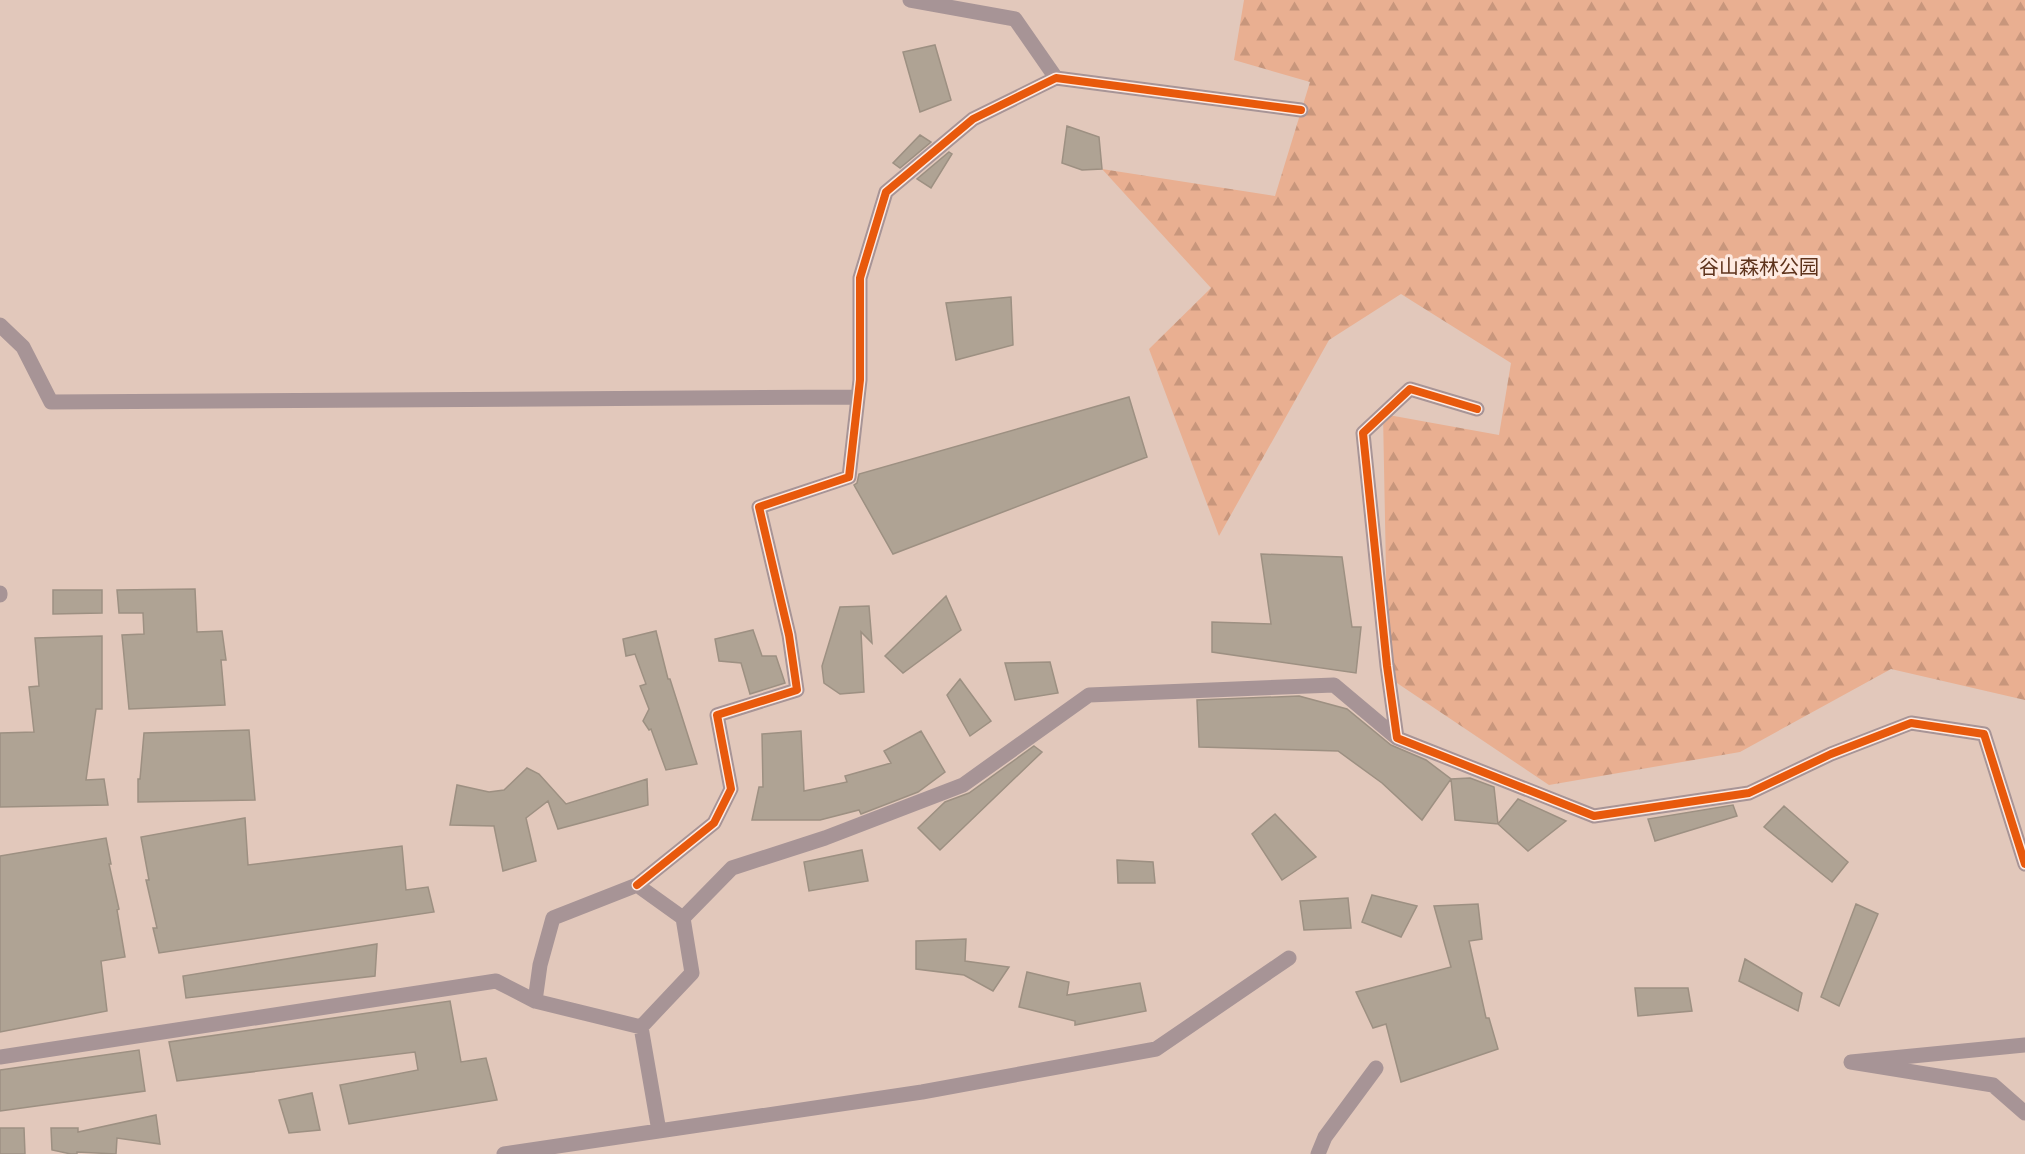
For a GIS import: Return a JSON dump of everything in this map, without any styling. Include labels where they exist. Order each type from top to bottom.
[{"type":"street","points":[[910,0],[1015,18],[1056,78]]},
{"type":"street","points":[[535,1001],[540,965],[553,918],[637,885],[714,824],[731,789],[717,715],[797,690],[789,635],[759,507],[849,477],[860,380],[860,278],[886,192],[973,119],[1056,78],[1301,110]]},
{"type":"street","points":[[0,325],[23,347],[51,402],[858,397]]},
{"type":"street","points":[[1396,738],[1363,433],[1410,389],[1477,409]]},
{"type":"street","points":[[683,918],[732,868],[825,838],[963,785],[1089,695],[1334,685],[1396,738],[1594,816],[1749,794],[1831,754],[1911,723],[1984,734],[2025,864]]},
{"type":"street","points":[[637,885],[683,918],[693,973],[641,1028]]},
{"type":"street","points":[[504,1154],[922,1092],[1156,1049],[1289,958]]},
{"type":"street","points":[[0,1057],[496,981],[535,1001],[641,1028]]},
{"type":"street","points":[[641,1028],[659,1131]]},
{"type":"street","points":[[2025,1046],[1851,1062],[1993,1085],[2025,1113]]},
{"type":"street","points":[[1318,1154],[1325,1137],[1376,1068]]},
{"type":"green space","name":"谷山森林公园","points":[[1244,0],[2025,0],[2025,700],[1891,669],[1740,752],[1549,785],[1388,677],[1383,414],[1499,435],[1511,363],[1401,294],[1329,340],[1219,536],[1149,349],[1211,288],[1102,169],[1275,196],[1310,82],[1234,60]]},
{"type":"building","points":[[935,45],[951,100],[920,112],[903,52]]},
{"type":"building","points":[[1067,126],[1099,137],[1102,169],[1082,170],[1062,163]]},
{"type":"building","points":[[920,135],[931,142],[900,168],[893,163]]},
{"type":"building","points":[[949,152],[952,154],[931,188],[917,179]]},
{"type":"building","points":[[1011,297],[1013,345],[956,360],[946,303]]},
{"type":"building","points":[[1129,397],[1147,457],[893,554],[854,485],[857,483],[859,474]]},
{"type":"building","points":[[1261,554],[1342,557],[1352,627],[1361,627],[1356,673],[1212,652],[1212,622],[1271,624]]},
{"type":"building","points":[[195,589],[197,632],[222,631],[226,660],[221,660],[225,705],[129,709],[122,635],[144,634],[143,613],[119,613],[117,590]]},
{"type":"building","points":[[53,590],[102,590],[102,613],[53,614]]},
{"type":"building","points":[[946,596],[961,630],[903,673],[885,656]]},
{"type":"building","points":[[869,606],[872,643],[861,632],[864,692],[840,694],[824,683],[822,666],[840,607]]},
{"type":"building","points":[[753,630],[762,656],[776,656],[785,683],[750,694],[741,663],[719,661],[715,639]]},
{"type":"building","points":[[656,631],[668,679],[670,679],[697,764],[666,770],[651,729],[649,730],[643,721],[649,709],[640,686],[646,684],[635,654],[626,656],[623,639]]},
{"type":"building","points":[[102,636],[102,709],[96,709],[86,780],[104,779],[108,805],[0,807],[0,733],[34,732],[29,687],[39,686],[35,638]]},
{"type":"building","points":[[1050,662],[1058,693],[1015,700],[1005,663]]},
{"type":"building","points":[[960,679],[991,721],[970,736],[947,695]]},
{"type":"building","points":[[1299,696],[1347,709],[1391,745],[1426,760],[1451,779],[1422,820],[1382,783],[1338,751],[1199,747],[1197,700]]},
{"type":"building","points":[[249,730],[255,800],[138,802],[138,779],[140,779],[144,733]]},
{"type":"building","points":[[801,731],[804,791],[847,782],[845,776],[891,763],[884,751],[921,731],[945,772],[918,792],[861,814],[859,810],[820,820],[752,820],[759,787],[763,787],[762,734]]},
{"type":"building","points":[[1034,746],[1042,752],[940,850],[918,828],[945,802],[969,793]]},
{"type":"building","points":[[527,768],[539,774],[566,804],[647,779],[648,805],[558,829],[548,801],[526,818],[536,861],[503,871],[494,826],[450,825],[457,785],[489,792],[504,790]]},
{"type":"building","points":[[1470,778],[1494,787],[1498,824],[1455,820],[1451,779]]},
{"type":"building","points":[[1518,799],[1566,821],[1528,851],[1498,824]]},
{"type":"building","points":[[1733,805],[1737,816],[1655,841],[1648,819]]},
{"type":"building","points":[[1784,806],[1848,862],[1832,882],[1764,827]]},
{"type":"building","points":[[1275,814],[1316,857],[1282,880],[1252,834]]},
{"type":"building","points":[[245,818],[248,865],[402,846],[406,890],[428,887],[434,912],[159,953],[153,928],[157,928],[146,880],[149,880],[141,837]]},
{"type":"building","points":[[106,838],[125,957],[101,961],[107,1011],[0,1032],[0,856]]},
{"type":"building","points":[[862,850],[868,881],[809,891],[804,862]]},
{"type":"building","points":[[1117,860],[1153,862],[1155,883],[1118,883]]},
{"type":"building","points":[[1372,895],[1417,906],[1401,937],[1362,922]]},
{"type":"building","points":[[1348,898],[1351,928],[1304,930],[1300,901]]},
{"type":"building","points":[[1478,904],[1482,939],[1469,941],[1486,1018],[1489,1018],[1498,1049],[1401,1082],[1386,1024],[1373,1028],[1356,992],[1451,967],[1434,906]]},
{"type":"building","points":[[1856,904],[1878,914],[1839,1006],[1821,997]]},
{"type":"building","points":[[966,939],[965,961],[1009,967],[993,991],[964,975],[916,969],[916,941]]},
{"type":"building","points":[[377,944],[375,976],[186,998],[183,976]]},
{"type":"building","points":[[1745,959],[1802,993],[1798,1011],[1739,981]]},
{"type":"building","points":[[1027,972],[1069,982],[1067,995],[1140,983],[1146,1011],[1075,1025],[1075,1021],[1019,1007]]},
{"type":"building","points":[[1635,988],[1688,988],[1692,1011],[1638,1016]]},
{"type":"building","points":[[450,1001],[461,1062],[486,1058],[497,1100],[349,1124],[340,1085],[418,1070],[415,1052],[177,1081],[169,1042]]},
{"type":"building","points":[[139,1050],[145,1091],[0,1111],[0,1070]]},
{"type":"building","points":[[312,1093],[320,1130],[289,1133],[279,1100]]},
{"type":"building","points":[[156,1115],[160,1144],[117,1138],[116,1154],[77,1152],[77,1154],[71,1154],[52,1150],[51,1128],[78,1128],[78,1132]]},
{"type":"building","points":[[0,1128],[24,1128],[25,1154],[0,1154]]},
{"type":"cycle path","points":[[637,885],[714,823],[731,789],[717,715],[797,690],[789,635],[759,507],[849,477],[860,380],[860,278],[886,192],[973,119],[1056,78],[1301,110]]},
{"type":"cycle path","points":[[1477,409],[1410,389],[1363,433],[1387,666],[1397,738],[1594,816],[1749,793],[1831,754],[1911,723],[1984,734],[2025,864]]}]
